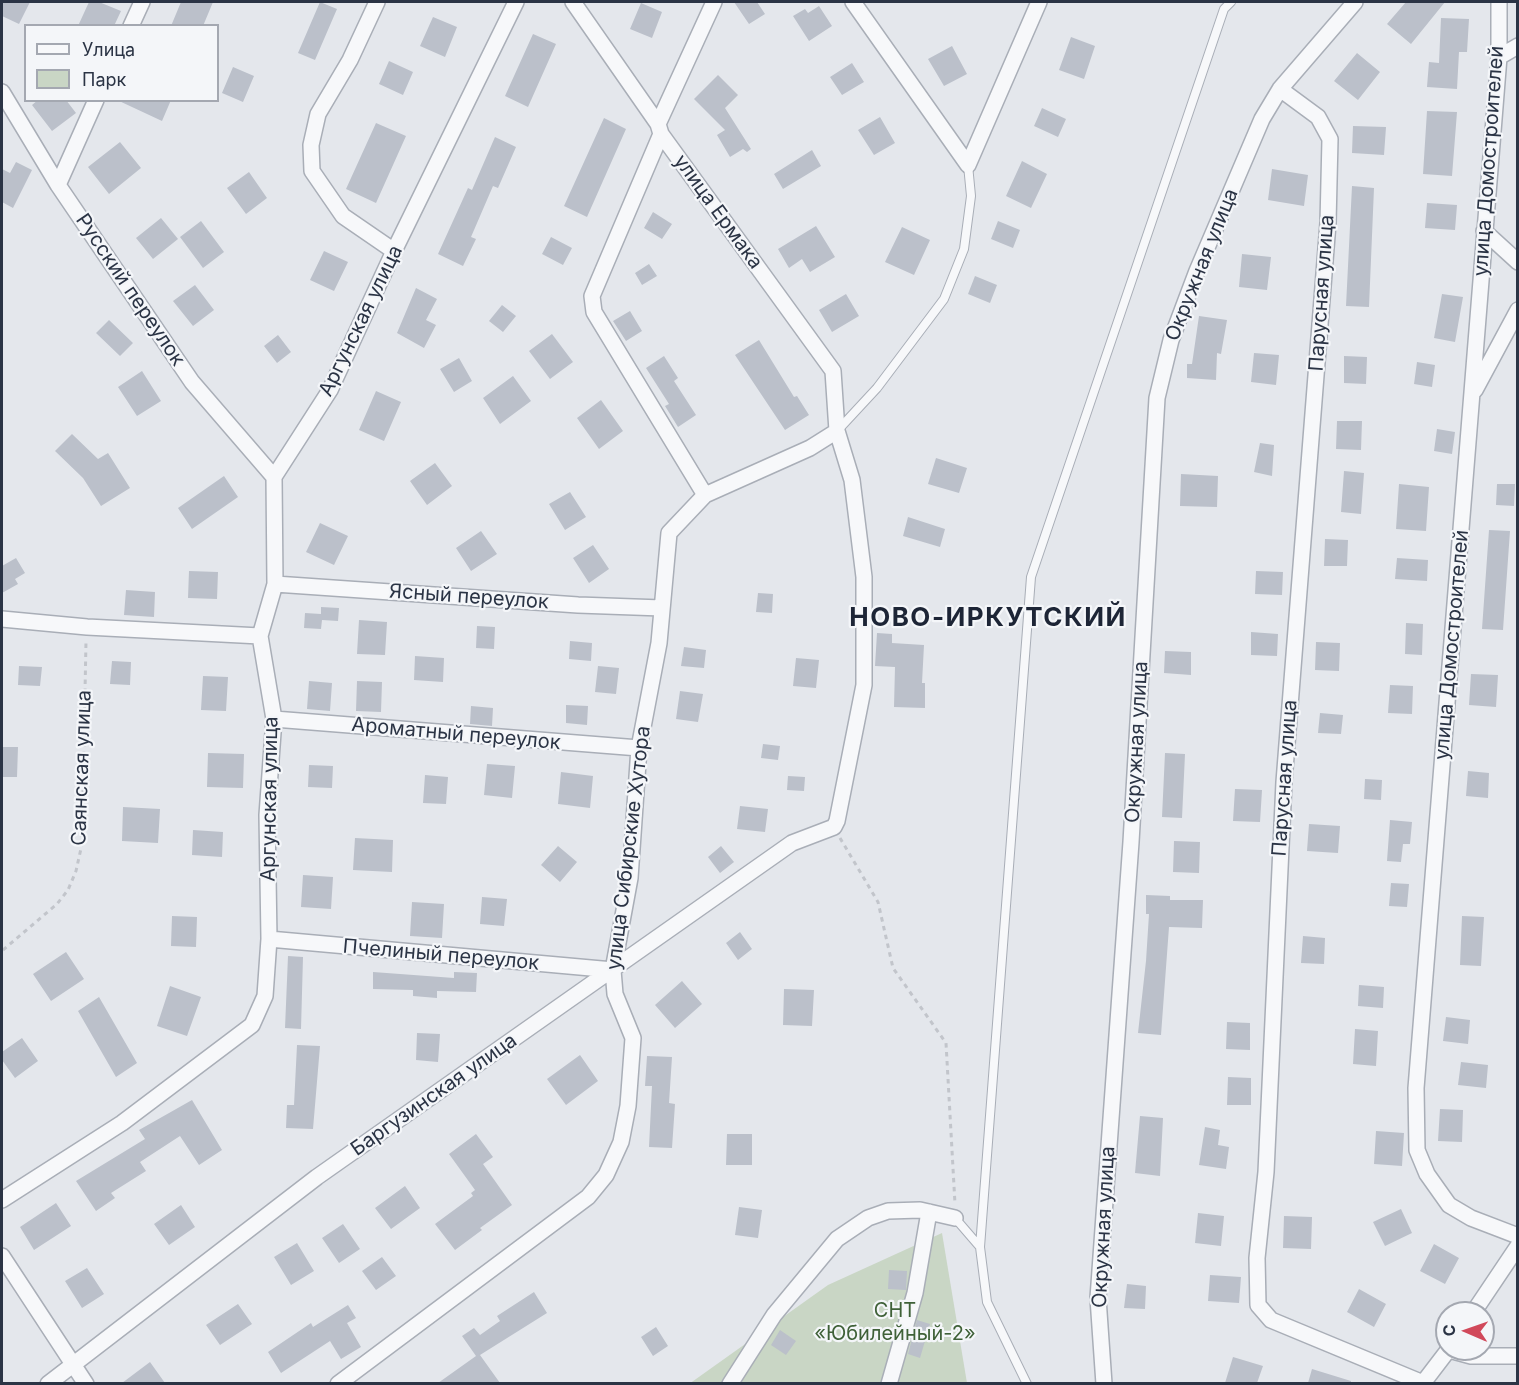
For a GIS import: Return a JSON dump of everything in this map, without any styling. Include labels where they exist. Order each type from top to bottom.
[{"type":"street","points":[[132,24],[142,2]]},
{"type":"street","points":[[377,2],[350,60],[318,114],[311,145],[312,171],[343,216],[394,251]]},
{"type":"street","name":"Аргунская улица","points":[[2,1200],[122,1123],[252,1025],[265,996],[269,939],[267,815],[274,719],[260,636],[275,584],[274,477],[330,390],[394,251],[516,2]]},
{"type":"street","name":"улица Ермака","points":[[573,2],[659,129],[833,371],[837,431],[852,480],[864,577],[864,685],[846,785],[834,827]]},
{"type":"street","points":[[714,2],[659,129],[592,296],[594,312],[705,495],[810,448],[837,431]]},
{"type":"street","points":[[853,2],[968,165]]},
{"type":"street","points":[[968,165],[1039,2]]},
{"type":"street","name":"Окружная улица","points":[[1104,1383],[1098,1298],[1131,842],[1157,398],[1171,340],[1193,280],[1262,119],[1280,89],[1355,2]]},
{"type":"street","name":"улица Домостроителей","points":[[1499,2],[1499,57],[1416,1088],[1417,1150],[1427,1174],[1449,1205],[1471,1218],[1518,1236]]},
{"type":"street","points":[[1499,57],[1518,46]]},
{"type":"street","name":"Парусная улица","points":[[1280,89],[1318,117],[1330,139],[1328,223],[1284,782],[1266,1172],[1257,1258],[1258,1305],[1271,1320],[1423,1383]]},
{"type":"street","name":"Русский переулок","points":[[2,92],[58,184],[192,382],[274,477]]},
{"type":"street","points":[[58,184],[95,102]]},
{"type":"street","points":[[1484,231],[1518,262]]},
{"type":"street","points":[[1472,396],[1518,310]]},
{"type":"street","name":"улица Сибирские Хутора","points":[[338,1383],[588,1197],[606,1175],[621,1142],[628,1106],[633,1038],[615,994],[613,970],[630,878],[639,748],[659,643],[669,533],[705,495]]},
{"type":"street","name":"Ясный переулок","points":[[275,584],[578,605],[662,608]]},
{"type":"street","points":[[2,619],[87,627],[260,636]]},
{"type":"street","name":"Ароматный переулок","points":[[274,719],[639,748]]},
{"type":"street","name":"Баргузинская улица","points":[[48,1383],[317,1177],[792,843],[834,827]]},
{"type":"street","name":"Пчелиный переулок","points":[[269,939],[613,970]]},
{"type":"street","points":[[730,1383],[774,1315],[837,1239],[868,1218],[888,1210],[920,1210],[955,1218]]},
{"type":"street","points":[[889,1383],[915,1293],[929,1212]]},
{"type":"street","points":[[1481,1301],[1518,1246]]},
{"type":"street","points":[[2,1256],[86,1383]]},
{"type":"street","points":[[1495,1356],[1518,1356]]},
{"type":"street","points":[[1423,1383],[1440,1361]]},
{"type":"lane","points":[[1027,1383],[987,1302],[980,1246],[1031,578],[1224,9],[1231,2]]},
{"type":"lane","points":[[837,431],[877,388],[944,299],[964,249],[971,196],[968,165]]},
{"type":"lane","points":[[955,1218],[980,1246]]},
{"type":"path","name":"Саянская улица","points":[[3,950],[57,904],[68,891],[76,871],[82,844],[87,627]]},
{"type":"path","points":[[834,827],[878,902],[893,968],[946,1043],[955,1218]]},
{"type":"green space","name":"СНТ «Юбилейный-2»","points":[[942,1233],[967,1383],[689,1384],[828,1285]]},
{"type":"building","points":[[2,2],[30,2],[19,24],[2,16]]},
{"type":"building","points":[[89,2],[99,2],[121,11],[115,24],[79,24]]},
{"type":"building","points":[[181,2],[213,2],[204,24],[172,24]]},
{"type":"building","points":[[320,2],[337,9],[315,60],[298,53]]},
{"type":"building","points":[[734,2],[757,2],[765,14],[749,24]]},
{"type":"building","points":[[1406,2],[1445,2],[1411,44],[1387,24]]},
{"type":"building","points":[[641,3],[662,12],[652,38],[630,29]]},
{"type":"building","points":[[819,6],[832,26],[809,41],[793,16],[805,9],[808,13]]},
{"type":"building","points":[[433,17],[457,27],[445,57],[420,46]]},
{"type":"building","points":[[1441,18],[1469,19],[1467,52],[1459,52],[1457,89],[1427,87],[1429,62],[1439,63]]},
{"type":"building","points":[[533,34],[556,44],[528,107],[505,96]]},
{"type":"building","points":[[1071,37],[1095,46],[1084,79],[1059,70]]},
{"type":"building","points":[[952,46],[967,74],[944,86],[928,59]]},
{"type":"building","points":[[1357,53],[1380,72],[1358,100],[1334,81]]},
{"type":"building","points":[[389,61],[413,72],[403,95],[379,84]]},
{"type":"building","points":[[852,63],[864,82],[842,95],[830,77]]},
{"type":"building","points":[[233,67],[254,76],[243,102],[222,93]]},
{"type":"building","points":[[718,75],[738,95],[725,108],[751,149],[747,152],[743,149],[730,157],[717,135],[725,130],[694,99]]},
{"type":"building","points":[[36,102],[68,102],[76,113],[52,131],[32,105]]},
{"type":"building","points":[[121,102],[170,102],[162,121]]},
{"type":"building","points":[[1042,108],[1066,119],[1058,137],[1034,126]]},
{"type":"building","points":[[1427,111],[1457,112],[1452,176],[1423,174]]},
{"type":"building","points":[[880,117],[895,143],[874,155],[858,130]]},
{"type":"building","points":[[604,118],[626,129],[587,217],[564,206]]},
{"type":"building","points":[[376,123],[406,136],[376,203],[346,189]]},
{"type":"building","points":[[1353,126],[1386,127],[1384,155],[1352,153]]},
{"type":"building","points":[[495,137],[516,147],[498,188],[493,186],[471,237],[476,239],[463,266],[438,254],[468,188],[472,190]]},
{"type":"building","points":[[120,142],[141,168],[109,194],[88,167]]},
{"type":"building","points":[[812,150],[821,166],[783,189],[774,174]]},
{"type":"building","points":[[1022,161],[1047,174],[1031,208],[1006,196]]},
{"type":"building","points":[[16,162],[32,170],[13,208],[2,202],[2,169],[10,173]]},
{"type":"building","points":[[1272,169],[1308,175],[1304,206],[1268,200]]},
{"type":"building","points":[[249,172],[267,198],[246,214],[227,188]]},
{"type":"building","points":[[1352,186],[1374,188],[1369,307],[1346,306]]},
{"type":"building","points":[[1427,203],[1457,205],[1455,230],[1425,228]]},
{"type":"building","points":[[653,212],[672,224],[662,239],[644,228]]},
{"type":"building","points":[[161,218],[178,239],[153,259],[136,238]]},
{"type":"building","points":[[201,221],[224,252],[203,268],[180,237]]},
{"type":"building","points":[[998,221],[1020,230],[1013,248],[991,239]]},
{"type":"building","points":[[816,226],[835,257],[810,272],[802,259],[789,268],[778,249]]},
{"type":"building","points":[[902,227],[930,240],[914,275],[885,262]]},
{"type":"building","points":[[551,237],[572,248],[563,265],[542,254]]},
{"type":"building","points":[[324,251],[348,262],[334,291],[310,280]]},
{"type":"building","points":[[1242,254],[1271,257],[1267,290],[1239,287]]},
{"type":"building","points":[[649,264],[657,276],[642,285],[635,273]]},
{"type":"building","points":[[975,276],[997,285],[990,303],[968,294]]},
{"type":"building","points":[[195,285],[214,310],[193,326],[173,301]]},
{"type":"building","points":[[416,288],[437,299],[426,320],[436,325],[424,348],[397,333]]},
{"type":"building","points":[[846,294],[859,316],[832,332],[819,310]]},
{"type":"building","points":[[1442,294],[1463,297],[1455,342],[1434,338]]},
{"type":"building","points":[[502,305],[516,316],[503,332],[489,321]]},
{"type":"building","points":[[630,311],[642,331],[626,341],[613,321]]},
{"type":"building","points":[[1199,316],[1227,320],[1221,354],[1217,353],[1216,380],[1187,378],[1187,364],[1192,364]]},
{"type":"building","points":[[109,320],[133,343],[120,356],[96,333]]},
{"type":"building","points":[[552,334],[573,362],[550,379],[529,351]]},
{"type":"building","points":[[278,335],[291,352],[277,363],[264,346]]},
{"type":"building","points":[[759,340],[794,397],[797,396],[809,415],[785,430],[735,355]]},
{"type":"building","points":[[1254,353],[1279,355],[1276,385],[1251,382]]},
{"type":"building","points":[[664,356],[678,378],[674,381],[696,415],[678,427],[665,406],[669,404],[646,368]]},
{"type":"building","points":[[1344,356],[1367,357],[1366,384],[1344,383]]},
{"type":"building","points":[[459,358],[472,381],[454,392],[440,369]]},
{"type":"building","points":[[1417,362],[1435,365],[1432,387],[1414,384]]},
{"type":"building","points":[[142,371],[161,401],[137,416],[118,387]]},
{"type":"building","points":[[513,376],[531,401],[500,424],[483,398]]},
{"type":"building","points":[[376,391],[401,402],[384,441],[359,430]]},
{"type":"building","points":[[601,400],[623,431],[599,449],[577,418]]},
{"type":"building","points":[[1337,421],[1362,421],[1361,450],[1336,449]]},
{"type":"building","points":[[1437,429],[1455,432],[1452,454],[1434,451]]},
{"type":"building","points":[[72,434],[98,459],[108,453],[130,488],[101,506],[83,478],[55,451]]},
{"type":"building","points":[[1260,443],[1274,445],[1272,476],[1254,472]]},
{"type":"building","points":[[936,458],[967,468],[959,493],[928,484]]},
{"type":"building","points":[[435,463],[452,486],[427,505],[410,481]]},
{"type":"building","points":[[1344,471],[1364,473],[1361,514],[1341,512]]},
{"type":"building","points":[[1181,474],[1218,476],[1217,507],[1180,506]]},
{"type":"building","points":[[224,476],[238,497],[192,529],[178,508]]},
{"type":"building","points":[[1399,484],[1429,487],[1426,531],[1396,529]]},
{"type":"building","points":[[1497,484],[1515,484],[1514,506],[1496,505]]},
{"type":"building","points":[[570,492],[586,517],[565,530],[549,504]]},
{"type":"building","points":[[908,517],[945,529],[940,547],[903,536]]},
{"type":"building","points":[[320,523],[348,536],[334,565],[306,552]]},
{"type":"building","points":[[1489,530],[1510,531],[1503,630],[1482,629]]},
{"type":"building","points":[[481,531],[497,554],[471,571],[456,548]]},
{"type":"building","points":[[1325,539],[1348,540],[1347,566],[1324,566]]},
{"type":"building","points":[[593,545],[609,569],[589,583],[573,558]]},
{"type":"building","points":[[16,558],[25,573],[15,579],[18,584],[2,593],[2,566]]},
{"type":"building","points":[[1397,558],[1428,560],[1427,581],[1395,579]]},
{"type":"building","points":[[189,571],[218,572],[217,599],[188,598]]},
{"type":"building","points":[[1256,571],[1283,572],[1282,595],[1255,594]]},
{"type":"building","points":[[126,590],[155,592],[154,617],[124,615]]},
{"type":"building","points":[[758,593],[773,594],[772,613],[756,612]]},
{"type":"building","points":[[321,607],[339,608],[338,621],[322,620],[321,629],[304,628],[305,613],[321,614]]},
{"type":"building","points":[[359,620],[387,622],[385,655],[357,654]]},
{"type":"building","points":[[1406,623],[1423,624],[1422,655],[1405,654]]},
{"type":"building","points":[[477,626],[495,627],[494,649],[476,648]]},
{"type":"building","points":[[1251,632],[1278,634],[1277,656],[1251,655]]},
{"type":"building","points":[[877,633],[892,634],[892,643],[924,645],[922,683],[925,683],[925,708],[894,707],[895,667],[875,666]]},
{"type":"building","points":[[570,641],[592,643],[591,661],[569,659]]},
{"type":"building","points":[[1316,642],[1340,643],[1339,671],[1315,670]]},
{"type":"building","points":[[684,647],[706,650],[704,668],[681,666]]},
{"type":"building","points":[[1165,651],[1191,652],[1191,675],[1164,673]]},
{"type":"building","points":[[415,656],[444,658],[443,682],[414,680]]},
{"type":"building","points":[[796,658],[819,660],[816,688],[793,686]]},
{"type":"building","points":[[112,661],[131,662],[130,685],[110,684]]},
{"type":"building","points":[[19,666],[42,667],[40,686],[18,685]]},
{"type":"building","points":[[598,666],[619,668],[616,694],[595,692]]},
{"type":"building","points":[[1471,674],[1498,675],[1496,707],[1469,705]]},
{"type":"building","points":[[203,676],[228,677],[226,711],[201,710]]},
{"type":"building","points":[[309,681],[332,683],[330,711],[307,709]]},
{"type":"building","points":[[357,681],[382,682],[381,712],[356,711]]},
{"type":"building","points":[[1390,685],[1413,686],[1412,714],[1388,713]]},
{"type":"building","points":[[680,691],[703,694],[698,722],[676,719]]},
{"type":"building","points":[[566,705],[588,706],[587,725],[566,723]]},
{"type":"building","points":[[471,706],[493,708],[492,726],[470,724]]},
{"type":"building","points":[[1320,713],[1343,715],[1341,734],[1318,733]]},
{"type":"building","points":[[763,744],[780,746],[778,760],[761,758]]},
{"type":"building","points":[[2,747],[18,747],[17,777],[2,777]]},
{"type":"building","points":[[208,753],[244,754],[243,788],[207,787]]},
{"type":"building","points":[[1165,753],[1185,754],[1182,818],[1162,817]]},
{"type":"building","points":[[487,764],[515,766],[512,798],[484,795]]},
{"type":"building","points":[[309,765],[333,766],[332,788],[308,787]]},
{"type":"building","points":[[1468,771],[1489,773],[1488,798],[1466,796]]},
{"type":"building","points":[[561,772],[593,776],[590,808],[558,804]]},
{"type":"building","points":[[425,775],[448,777],[446,804],[423,803]]},
{"type":"building","points":[[788,776],[805,777],[804,791],[787,790]]},
{"type":"building","points":[[1365,779],[1382,780],[1381,800],[1364,799]]},
{"type":"building","points":[[1235,789],[1262,790],[1260,822],[1233,821]]},
{"type":"building","points":[[740,806],[768,809],[765,832],[737,829]]},
{"type":"building","points":[[123,807],[160,809],[158,843],[122,841]]},
{"type":"building","points":[[1390,820],[1412,822],[1410,844],[1403,844],[1401,862],[1387,861]]},
{"type":"building","points":[[1309,824],[1340,826],[1338,853],[1307,851]]},
{"type":"building","points":[[193,830],[223,832],[222,857],[192,855]]},
{"type":"building","points":[[355,838],[393,840],[392,872],[353,870]]},
{"type":"building","points":[[1174,841],[1200,842],[1199,873],[1173,872]]},
{"type":"building","points":[[558,846],[577,862],[560,882],[541,865]]},
{"type":"building","points":[[721,846],[734,862],[720,873],[708,857]]},
{"type":"building","points":[[303,875],[333,877],[331,909],[301,907]]},
{"type":"building","points":[[1391,883],[1409,884],[1407,907],[1389,906]]},
{"type":"building","points":[[1146,895],[1170,896],[1170,900],[1203,900],[1202,928],[1169,927],[1161,1035],[1138,1033],[1149,914],[1146,914]]},
{"type":"building","points":[[482,897],[507,899],[504,926],[480,924]]},
{"type":"building","points":[[412,902],[444,904],[442,938],[410,936]]},
{"type":"building","points":[[172,916],[197,917],[196,947],[171,946]]},
{"type":"building","points":[[1462,916],[1484,917],[1481,966],[1460,965]]},
{"type":"building","points":[[740,932],[752,949],[738,960],[726,943]]},
{"type":"building","points":[[1303,936],[1325,938],[1324,964],[1301,963]]},
{"type":"building","points":[[66,952],[84,979],[51,1001],[33,974]]},
{"type":"building","points":[[288,956],[303,957],[301,1029],[285,1028]]},
{"type":"building","points":[[373,972],[454,978],[454,972],[477,973],[476,992],[437,991],[437,998],[413,996],[413,990],[373,989]]},
{"type":"building","points":[[682,981],[702,1004],[675,1028],[655,1005]]},
{"type":"building","points":[[1359,985],[1384,987],[1383,1008],[1358,1006]]},
{"type":"building","points":[[170,986],[201,997],[187,1036],[157,1026]]},
{"type":"building","points":[[784,989],[814,990],[812,1026],[783,1025]]},
{"type":"building","points":[[99,997],[137,1063],[116,1077],[78,1011]]},
{"type":"building","points":[[1446,1017],[1470,1020],[1468,1044],[1443,1041]]},
{"type":"building","points":[[1227,1022],[1250,1023],[1250,1050],[1226,1049]]},
{"type":"building","points":[[1355,1029],[1378,1031],[1376,1066],[1353,1064]]},
{"type":"building","points":[[417,1033],[440,1034],[438,1062],[416,1060]]},
{"type":"building","points":[[22,1038],[38,1061],[15,1078],[2,1060],[2,1052]]},
{"type":"building","points":[[297,1045],[320,1046],[313,1129],[286,1128],[287,1105],[294,1105]]},
{"type":"building","points":[[580,1055],[598,1081],[566,1105],[547,1079]]},
{"type":"building","points":[[647,1056],[672,1057],[669,1103],[675,1104],[672,1148],[649,1147],[652,1086],[645,1086]]},
{"type":"building","points":[[1461,1062],[1488,1065],[1486,1088],[1458,1085]]},
{"type":"building","points":[[1228,1077],[1251,1078],[1251,1105],[1227,1105]]},
{"type":"building","points":[[192,1100],[222,1150],[199,1165],[180,1136],[140,1162],[146,1171],[111,1193],[115,1198],[96,1211],[76,1181],[145,1139],[139,1130]]},
{"type":"building","points":[[1440,1109],[1463,1110],[1462,1142],[1438,1141]]},
{"type":"building","points":[[1140,1116],[1163,1118],[1160,1176],[1135,1173]]},
{"type":"building","points":[[1205,1127],[1220,1130],[1218,1145],[1229,1147],[1226,1169],[1199,1165]]},
{"type":"building","points":[[1376,1131],[1404,1133],[1402,1166],[1374,1164]]},
{"type":"building","points":[[476,1134],[493,1157],[483,1164],[512,1205],[455,1250],[435,1224],[473,1196],[471,1193],[475,1190],[449,1154]]},
{"type":"building","points":[[727,1134],[752,1134],[752,1165],[726,1165]]},
{"type":"building","points":[[405,1186],[420,1208],[391,1229],[375,1208]]},
{"type":"building","points":[[56,1203],[71,1226],[34,1250],[20,1227]]},
{"type":"building","points":[[181,1205],[195,1227],[169,1245],[154,1224]]},
{"type":"building","points":[[739,1207],[762,1210],[758,1238],[735,1235]]},
{"type":"building","points":[[1401,1209],[1412,1233],[1385,1246],[1373,1222]]},
{"type":"building","points":[[1198,1213],[1224,1216],[1221,1246],[1195,1243]]},
{"type":"building","points":[[1284,1216],[1312,1217],[1311,1249],[1283,1248]]},
{"type":"building","points":[[343,1224],[360,1249],[339,1263],[322,1238]]},
{"type":"building","points":[[297,1243],[314,1271],[291,1285],[274,1257]]},
{"type":"building","points":[[1434,1244],[1459,1258],[1445,1284],[1420,1271]]},
{"type":"building","points":[[382,1257],[396,1276],[376,1290],[362,1271]]},
{"type":"building","points":[[87,1268],[104,1294],[82,1308],[65,1281]]},
{"type":"building","points":[[889,1270],[907,1271],[906,1290],[888,1289]]},
{"type":"building","points":[[1210,1275],[1241,1277],[1239,1303],[1208,1301]]},
{"type":"building","points":[[1127,1284],[1146,1286],[1145,1309],[1124,1308]]},
{"type":"building","points":[[1359,1289],[1386,1304],[1374,1327],[1347,1312]]},
{"type":"building","points":[[534,1292],[547,1313],[480,1355],[500,1383],[438,1383],[476,1356],[462,1336],[474,1328],[480,1335],[500,1321],[497,1316]]},
{"type":"building","points":[[238,1304],[252,1324],[220,1345],[206,1325]]},
{"type":"building","points":[[348,1305],[356,1318],[347,1323],[361,1347],[341,1359],[330,1341],[281,1373],[268,1352],[311,1323],[313,1327]]},
{"type":"building","points":[[917,1320],[930,1324],[920,1358],[908,1354]]},
{"type":"building","points":[[656,1327],[668,1346],[653,1356],[641,1337]]},
{"type":"building","points":[[780,1330],[796,1341],[786,1355],[771,1345]]},
{"type":"building","points":[[1233,1357],[1263,1366],[1257,1383],[1225,1383]]},
{"type":"building","points":[[150,1362],[165,1383],[122,1383]]},
{"type":"building","points":[[1312,1369],[1351,1381],[1351,1383],[1308,1383]]},
{"type":"district","name":"НОВО-ИРКУТСКИЙ","points":[[988,618]]}]
